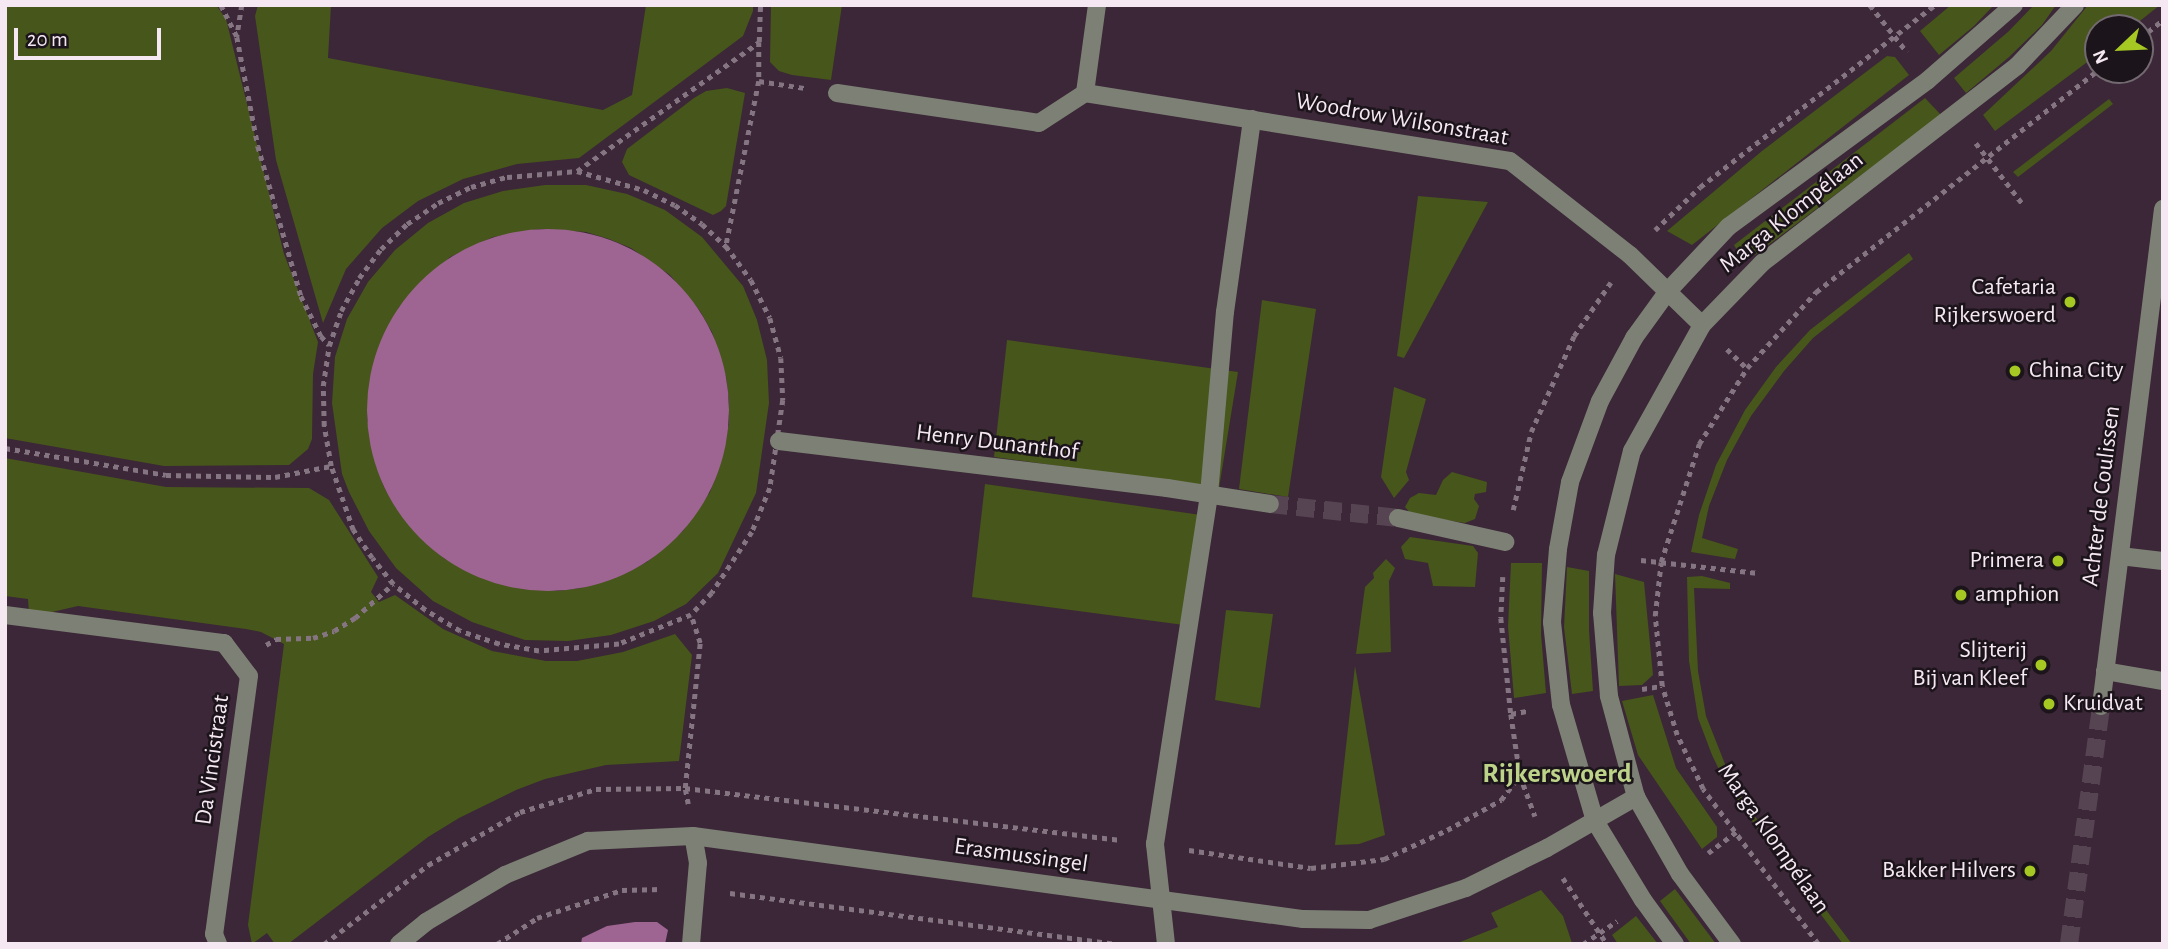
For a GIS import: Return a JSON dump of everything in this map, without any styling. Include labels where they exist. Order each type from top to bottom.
[{"type":"street","points":[[837,93],[1039,123],[1086,93],[1097,5]]},
{"type":"street","name":"Marga Klompélaan","points":[[1675,944],[1643,900],[1595,821],[1561,705],[1552,622],[1558,549],[1570,482],[1600,401],[1633,338],[1668,291],[1728,227],[1928,80],[2014,5]]},
{"type":"street","name":"Marga Klompélaan","points":[[1732,944],[1680,874],[1636,797],[1609,696],[1602,613],[1606,555],[1632,451],[1702,325],[1762,263],[2017,66],[2075,5]]},
{"type":"street","name":"Woodrow Wilsonstraat","points":[[1086,93],[1510,161],[1630,255],[1702,325]]},
{"type":"street","points":[[1166,944],[1155,845],[1187,652],[1209,494],[1225,312],[1252,119]]},
{"type":"street","name":"Achter de Coulissen","points":[[2101,706],[2163,209]]},
{"type":"street","name":"Henry Dunanthof","points":[[779,441],[1209,494],[1270,504]]},
{"type":"street","points":[[1398,518],[1504,542]]},
{"type":"street","points":[[2120,556],[2163,561]]},
{"type":"street","name":"Da Vincistraat","points":[[5,615],[224,643],[249,676],[214,934],[218,944]]},
{"type":"street","points":[[2105,671],[2163,681]]},
{"type":"street","name":"Erasmussingel","points":[[399,944],[426,922],[505,875],[588,841],[693,836],[1303,919],[1369,920],[1465,888],[1636,797]]},
{"type":"street","points":[[691,944],[698,889],[698,863],[693,836]]},
{"type":"path","points":[[221,5],[237,37],[258,146],[301,296],[321,336],[330,346]]},
{"type":"path","points":[[237,37],[242,5]]},
{"type":"path","points":[[726,247],[759,81],[760,5]]},
{"type":"path","points":[[1870,5],[1896,38]]},
{"type":"path","points":[[577,171],[759,42]]},
{"type":"path","points":[[759,81],[837,93]]},
{"type":"path","name":"Marga Klompélaan","points":[[1818,944],[1703,789],[1677,735],[1662,686],[1655,616],[1661,562],[1699,444],[1747,368],[1816,292],[2084,81]]},
{"type":"path","points":[[1986,156],[2022,203]]},
{"type":"path","points":[[577,171],[645,190],[675,205],[702,224],[726,247],[751,280],[773,331],[780,358],[783,400],[770,488],[752,532],[712,593],[691,615],[619,644],[539,651],[499,644],[460,631],[425,610],[393,584],[354,530],[331,466],[324,426],[323,386],[330,346],[341,311],[359,278],[381,249],[407,224],[438,203],[471,187],[507,177],[577,171]]},
{"type":"path","points":[[5,448],[166,475],[275,477],[331,466]]},
{"type":"path","points":[[1661,562],[1758,573]]},
{"type":"path","points":[[238,661],[276,639],[313,638],[334,631],[355,618],[393,584]]},
{"type":"path","points":[[691,615],[700,643],[685,788],[693,836]]},
{"type":"path","points":[[496,944],[537,918],[622,890],[698,889],[1117,944]]},
{"type":"path","points":[[1583,944],[1600,935]]},
{"type":"green space","points":[[5,5],[216,5],[226,19],[284,254],[318,342],[313,374],[312,439],[308,449],[289,465],[164,466],[5,438]]},
{"type":"green space","points":[[258,5],[331,5],[328,58],[603,110],[632,95],[646,5],[753,5],[753,11],[743,36],[579,158],[517,164],[463,179],[418,201],[382,228],[346,269],[323,323],[276,160],[255,16]]},
{"type":"green space","points":[[771,5],[842,5],[831,80],[792,75],[779,71],[770,62]]},
{"type":"green space","points":[[1951,5],[1994,5],[1939,55],[1920,31]]},
{"type":"green space","points":[[2034,5],[2056,5],[2042,25],[1966,93],[1954,78],[2009,31]]},
{"type":"green space","points":[[2088,5],[2160,5],[2149,14],[2084,14],[2084,64],[1995,131],[1983,115],[2051,51]]},
{"type":"green space","points":[[1887,56],[1895,57],[1909,75],[1692,245],[1667,231],[1762,151]]},
{"type":"green space","points":[[727,88],[745,93],[726,206],[721,211],[713,215],[629,175],[622,162],[627,149],[694,98],[706,91]]},
{"type":"green space","points":[[1925,98],[1941,115],[1755,255],[1741,257],[1734,245]]},
{"type":"green space","points":[[2109,99],[2113,104],[2018,177],[2013,172]]},
{"type":"green space","points":[[545,185],[586,185],[627,194],[665,210],[702,237],[743,286],[757,320],[767,360],[769,403],[756,493],[718,573],[686,604],[654,621],[611,635],[568,641],[525,640],[472,622],[433,601],[396,568],[369,531],[342,474],[332,403],[335,357],[347,319],[368,282],[395,250],[428,223],[464,203],[503,191]],"holes":[[[539,229],[586,232],[631,248],[670,275],[700,311],[712,332],[726,377],[729,401],[729,424],[718,471],[710,492],[683,531],[647,562],[626,573],[581,588],[557,591],[488,580],[445,559],[427,544],[396,508],[384,487],[376,465],[367,418],[378,349],[399,307],[450,257],[493,237]]]},
{"type":"green space","points":[[1418,196],[1488,202],[1404,358],[1397,356]]},
{"type":"green space","points":[[1909,253],[1913,259],[1813,338],[1784,371],[1751,416],[1727,460],[1709,506],[1702,538],[1738,549],[1735,559],[1691,552],[1699,515],[1716,465],[1745,410],[1776,367],[1810,330]]},
{"type":"green space","points":[[1262,300],[1316,309],[1288,497],[1239,489]]},
{"type":"green space","points":[[1007,340],[1238,372],[1219,488],[994,457]]},
{"type":"green space","points":[[1394,387],[1426,399],[1406,472],[1409,480],[1394,498],[1381,477]]},
{"type":"green space","points":[[5,458],[166,487],[309,488],[329,500],[378,577],[371,592],[379,602],[395,595],[443,629],[492,651],[546,661],[577,661],[623,652],[675,634],[692,655],[679,761],[606,765],[545,779],[516,790],[459,818],[428,837],[288,944],[275,944],[267,933],[252,944],[248,925],[284,644],[261,632],[246,629],[78,606],[52,612],[29,613],[28,599],[5,596]]},
{"type":"green space","points":[[1452,472],[1487,482],[1486,492],[1475,494],[1474,499],[1479,506],[1475,519],[1465,523],[1412,515],[1405,507],[1410,498],[1419,493],[1436,495],[1443,480]]},
{"type":"green space","points":[[985,484],[1201,515],[1184,625],[972,597]]},
{"type":"green space","points":[[1410,537],[1473,546],[1478,553],[1475,587],[1433,586],[1428,563],[1405,559],[1401,547]]},
{"type":"green space","points":[[1386,559],[1395,568],[1389,581],[1391,652],[1356,654],[1365,587]]},
{"type":"green space","points":[[1511,563],[1542,563],[1541,634],[1546,693],[1514,698],[1508,626]]},
{"type":"green space","points":[[1567,567],[1589,571],[1593,691],[1572,694],[1564,627]]},
{"type":"green space","points":[[1615,574],[1644,582],[1653,675],[1642,685],[1619,686]]},
{"type":"green space","points":[[1702,576],[1730,583],[1730,589],[1694,588],[1698,671],[1706,716],[1725,764],[1744,802],[1852,944],[1843,944],[1798,884],[1728,788],[1712,755],[1698,718],[1689,661],[1687,577]]},
{"type":"green space","points":[[1226,610],[1273,614],[1260,708],[1215,700]]},
{"type":"green space","points":[[1355,666],[1385,835],[1359,844],[1335,845]]},
{"type":"green space","points":[[1653,695],[1676,768],[1717,827],[1717,837],[1702,849],[1638,755],[1622,701]]},
{"type":"green space","points":[[1675,889],[1716,944],[1691,944],[1660,901]]},
{"type":"green space","points":[[1541,890],[1563,916],[1572,943],[1455,944],[1498,927],[1491,913]]},
{"type":"green space","points":[[1636,916],[1658,944],[1618,944],[1612,935]]},
{"type":"shaded area","points":[[548,229],[583,233],[617,243],[648,260],[676,282],[698,310],[715,341],[725,375],[729,410],[725,445],[715,479],[698,510],[676,538],[648,560],[617,577],[583,587],[548,591],[513,587],[479,577],[448,560],[420,538],[398,510],[381,479],[371,445],[367,410],[371,375],[381,341],[398,310],[420,282],[448,260],[479,243],[513,233]]},
{"type":"shaded area","points":[[657,922],[668,930],[665,944],[581,944],[582,938],[607,926]]},
{"type":"tunnel","points":[[1270,504],[1398,518]]},
{"type":"tunnel","points":[[2069,944],[2101,706]]},
{"type":"place","name":"Cafetaria Rijkerswoerd","points":[[2070,302]]},
{"type":"place","name":"China City","points":[[2015,371]]},
{"type":"place","name":"Primera","points":[[2058,561]]},
{"type":"place","name":"amphion","points":[[1961,595]]},
{"type":"place","name":"Slijterij Bij van Kleef","points":[[2041,665]]},
{"type":"place","name":"Kruidvat","points":[[2049,704]]},
{"type":"place","name":"Bakker Hilvers","points":[[2030,871]]},
{"type":"district","name":"Rijkerswoerd","points":[[1557,774]]}]
